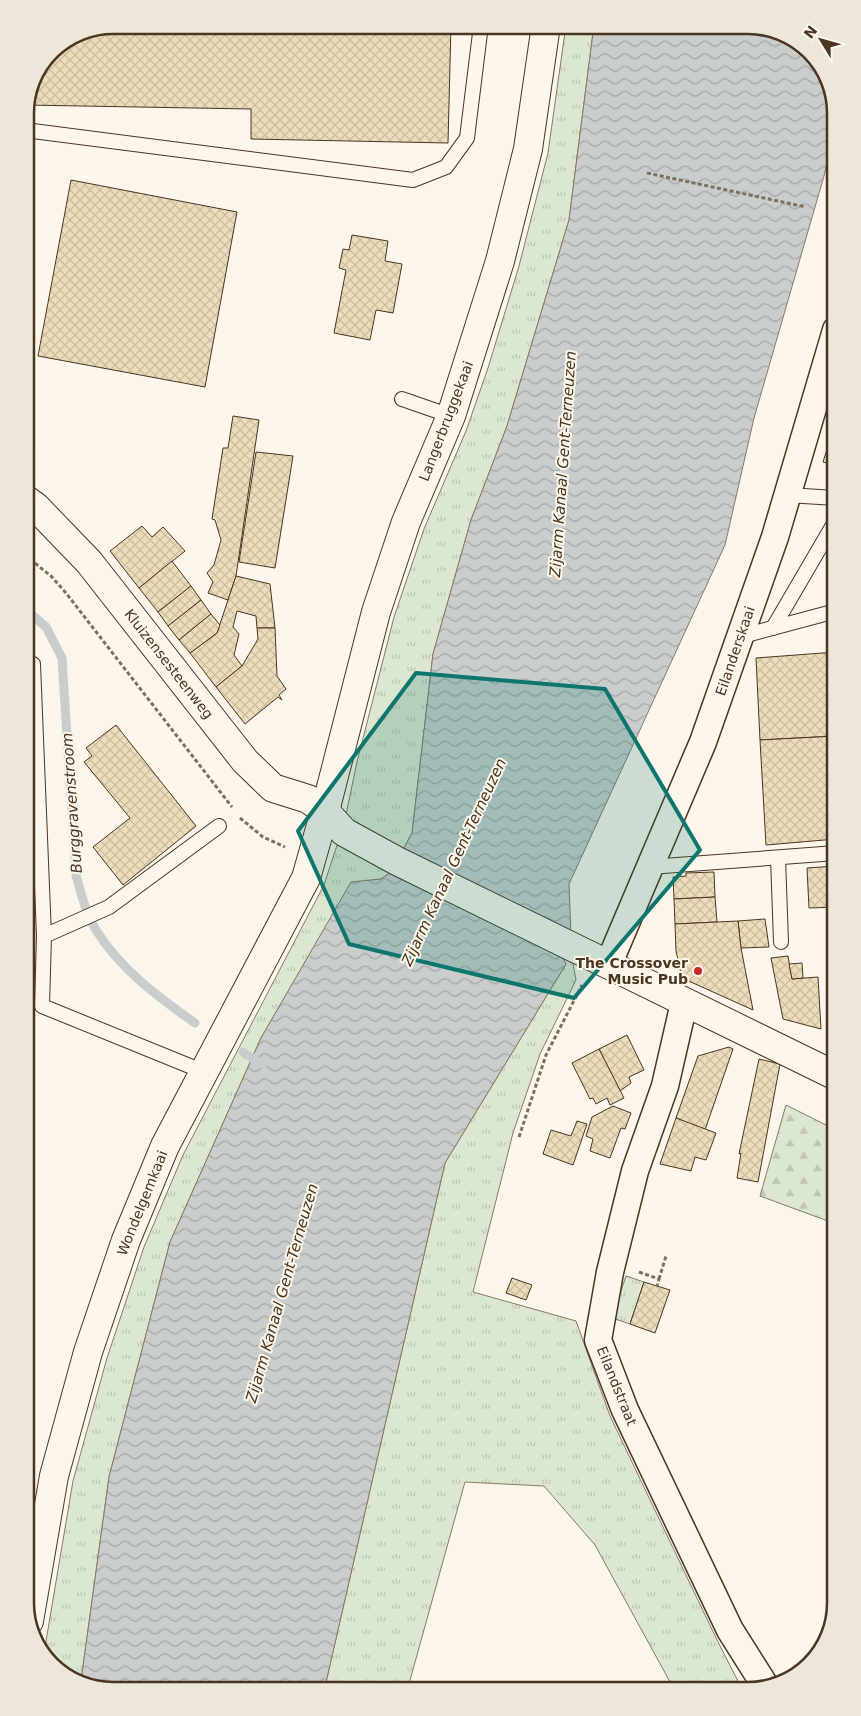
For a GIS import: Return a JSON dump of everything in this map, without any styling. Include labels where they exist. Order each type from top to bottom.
[{"type":"main road","name":"Langerbruggekaai","points":[[325,811],[376,612],[406,522],[451,416],[500,261],[526,158],[545,34]]},
{"type":"main road","name":"Kluizensesteenweg","points":[[34,506],[88,562],[245,760],[273,788],[308,799],[325,811],[344,832],[397,861],[827,1072]]},
{"type":"main road","name":"Wondelgemkaai","points":[[34,1592],[54,1476],[88,1352],[126,1240],[165,1146],[202,1071],[306,878],[325,811]]},
{"type":"street","name":"Eilanderskaai","points":[[602,960],[650,867],[703,742],[787,495],[827,360]]},
{"type":"street","name":"Eilandstraat","points":[[684,1003],[664,1086],[635,1171],[610,1272],[598,1340],[625,1410],[730,1630],[762,1681]]},
{"type":"lane","points":[[34,131],[413,180],[446,168],[467,138],[480,34]]},
{"type":"lane","points":[[402,399],[451,416]]},
{"type":"lane","points":[[787,495],[827,497]]},
{"type":"lane","points":[[772,628],[827,535]]},
{"type":"lane","points":[[739,637],[827,613]]},
{"type":"lane","points":[[34,689],[44,936],[42,1006],[202,1071]]},
{"type":"lane","points":[[44,936],[69,927],[109,907],[219,826]]},
{"type":"lane","points":[[650,867],[827,854]]},
{"type":"lane","points":[[778,858],[781,942]]},
{"type":"path","points":[[647,173],[806,207]]},
{"type":"path","points":[[34,562],[52,576],[66,593],[239,817],[263,836],[312,860]]},
{"type":"path","points":[[519,1137],[546,1055],[602,960]]},
{"type":"path","points":[[659,1279],[666,1256]]},
{"type":"highlighted area","points":[[416,673],[605,689],[700,850],[574,998],[349,944],[298,831]]},
{"type":"green space","points":[[565,34],[593,34],[569,220],[507,426],[471,520],[433,654],[412,833],[391,872],[381,879],[351,883],[261,1038],[170,1242],[109,1477],[82,1676],[69,1669],[57,1659],[45,1645],[73,1481],[107,1358],[144,1247],[183,1155],[324,885],[344,824],[357,762],[394,617],[424,529],[466,431],[488,368],[519,266],[548,153]]},
{"type":"green space","points":[[561,955],[573,964],[576,980],[540,1054],[513,1133],[473,1292],[576,1321],[610,1416],[738,1682],[670,1682],[595,1545],[544,1486],[465,1482],[409,1682],[326,1682],[445,1163],[566,964]]},
{"type":"green space","points":[[786,1105],[827,1126],[827,1221],[760,1196]]},
{"type":"green space","points":[[626,1276],[644,1282],[630,1324],[612,1318]]},
{"type":"water","name":"Zijarm Kanaal Gent-Terneuzen","points":[[593,34],[753,34],[778,40],[796,50],[796,65],[811,65],[817,73],[826,98],[827,162],[754,418],[725,545],[569,884],[571,935],[561,955],[566,964],[445,1163],[326,1682],[108,1682],[88,1678],[82,1676],[109,1477],[170,1242],[261,1038],[351,882],[381,879],[391,872],[412,833],[433,654],[471,520],[507,426],[569,220]]},
{"type":"building","points":[[451,34],[448,143],[251,139],[251,109],[34,105],[40,83],[47,69],[57,57],[69,47],[98,35]]},
{"type":"building","points":[[71,180],[237,212],[205,387],[38,356]]},
{"type":"building","points":[[352,235],[388,241],[385,261],[402,264],[393,313],[376,310],[370,340],[334,333],[346,270],[339,268],[343,249],[349,250]]},
{"type":"building","points":[[233,416],[259,420],[236,576],[228,600],[208,593],[213,582],[207,573],[214,565],[221,540],[215,520],[212,519],[223,448],[228,448]]},
{"type":"building","points":[[827,449],[827,463],[823,462]]},
{"type":"building","points":[[256,452],[293,456],[275,568],[239,562]]},
{"type":"building","points":[[142,526],[152,537],[163,527],[185,551],[139,588],[110,551]]},
{"type":"building","points":[[172,561],[191,586],[158,612],[139,588]]},
{"type":"building","points":[[236,576],[270,584],[275,628],[257,628],[256,616],[237,611],[233,627],[239,634],[234,655],[242,666],[216,687],[190,653],[217,633]]},
{"type":"building","points":[[191,586],[201,600],[168,626],[158,612]]},
{"type":"building","points":[[201,600],[211,614],[179,640],[168,626]]},
{"type":"building","points":[[211,614],[220,625],[217,633],[190,653],[179,640]]},
{"type":"building","points":[[257,628],[275,628],[277,676],[286,689],[279,695],[282,700],[278,697],[245,724],[216,687],[242,666],[258,639]]},
{"type":"building","points":[[827,653],[827,736],[760,740],[756,658]]},
{"type":"building","points":[[116,725],[196,826],[123,885],[93,847],[130,818],[84,762],[92,756],[86,748]]},
{"type":"building","points":[[827,736],[827,840],[766,845],[760,740]]},
{"type":"building","points":[[827,867],[827,907],[809,908],[807,868]]},
{"type":"building","points":[[714,872],[715,897],[674,899],[673,877],[686,876],[686,873]]},
{"type":"building","points":[[715,897],[717,922],[675,924],[674,899]]},
{"type":"building","points":[[765,919],[769,947],[741,948],[738,921]]},
{"type":"building","points":[[738,921],[741,948],[753,1010],[682,978],[676,951],[675,924]]},
{"type":"building","points":[[788,956],[792,979],[818,977],[821,1029],[783,1019],[771,958]]},
{"type":"building","points":[[802,963],[803,978],[792,979],[789,964]]},
{"type":"building","points":[[627,1035],[644,1070],[629,1077],[631,1083],[620,1091],[599,1049]]},
{"type":"building","points":[[729,1047],[733,1049],[705,1130],[676,1118],[698,1056]]},
{"type":"building","points":[[599,1049],[624,1098],[610,1105],[607,1098],[596,1104],[593,1098],[590,1099],[572,1063]]},
{"type":"building","points":[[759,1059],[780,1064],[758,1182],[737,1178],[741,1153],[739,1154]]},
{"type":"building","points":[[613,1106],[631,1113],[625,1129],[621,1128],[610,1158],[590,1151],[593,1139],[586,1136],[592,1117]]},
{"type":"building","points":[[676,1118],[716,1133],[706,1160],[695,1157],[691,1171],[660,1164]]},
{"type":"building","points":[[577,1121],[587,1124],[573,1165],[543,1154],[551,1130],[571,1136]]},
{"type":"building","points":[[512,1278],[532,1285],[526,1300],[506,1293]]},
{"type":"building","points":[[644,1282],[670,1290],[655,1333],[630,1324]]},
{"type":"waterway","name":"Burggravenstroom","points":[[34,617],[46,627],[62,658],[76,875],[89,917],[106,944],[128,970],[167,1003],[195,1023]]},
{"type":"waterway","name":"Burggravenstroom","points":[[243,1052],[262,1064]]},
{"type":"place","name":"The Crossover Music Pub","points":[[698,971]]}]
